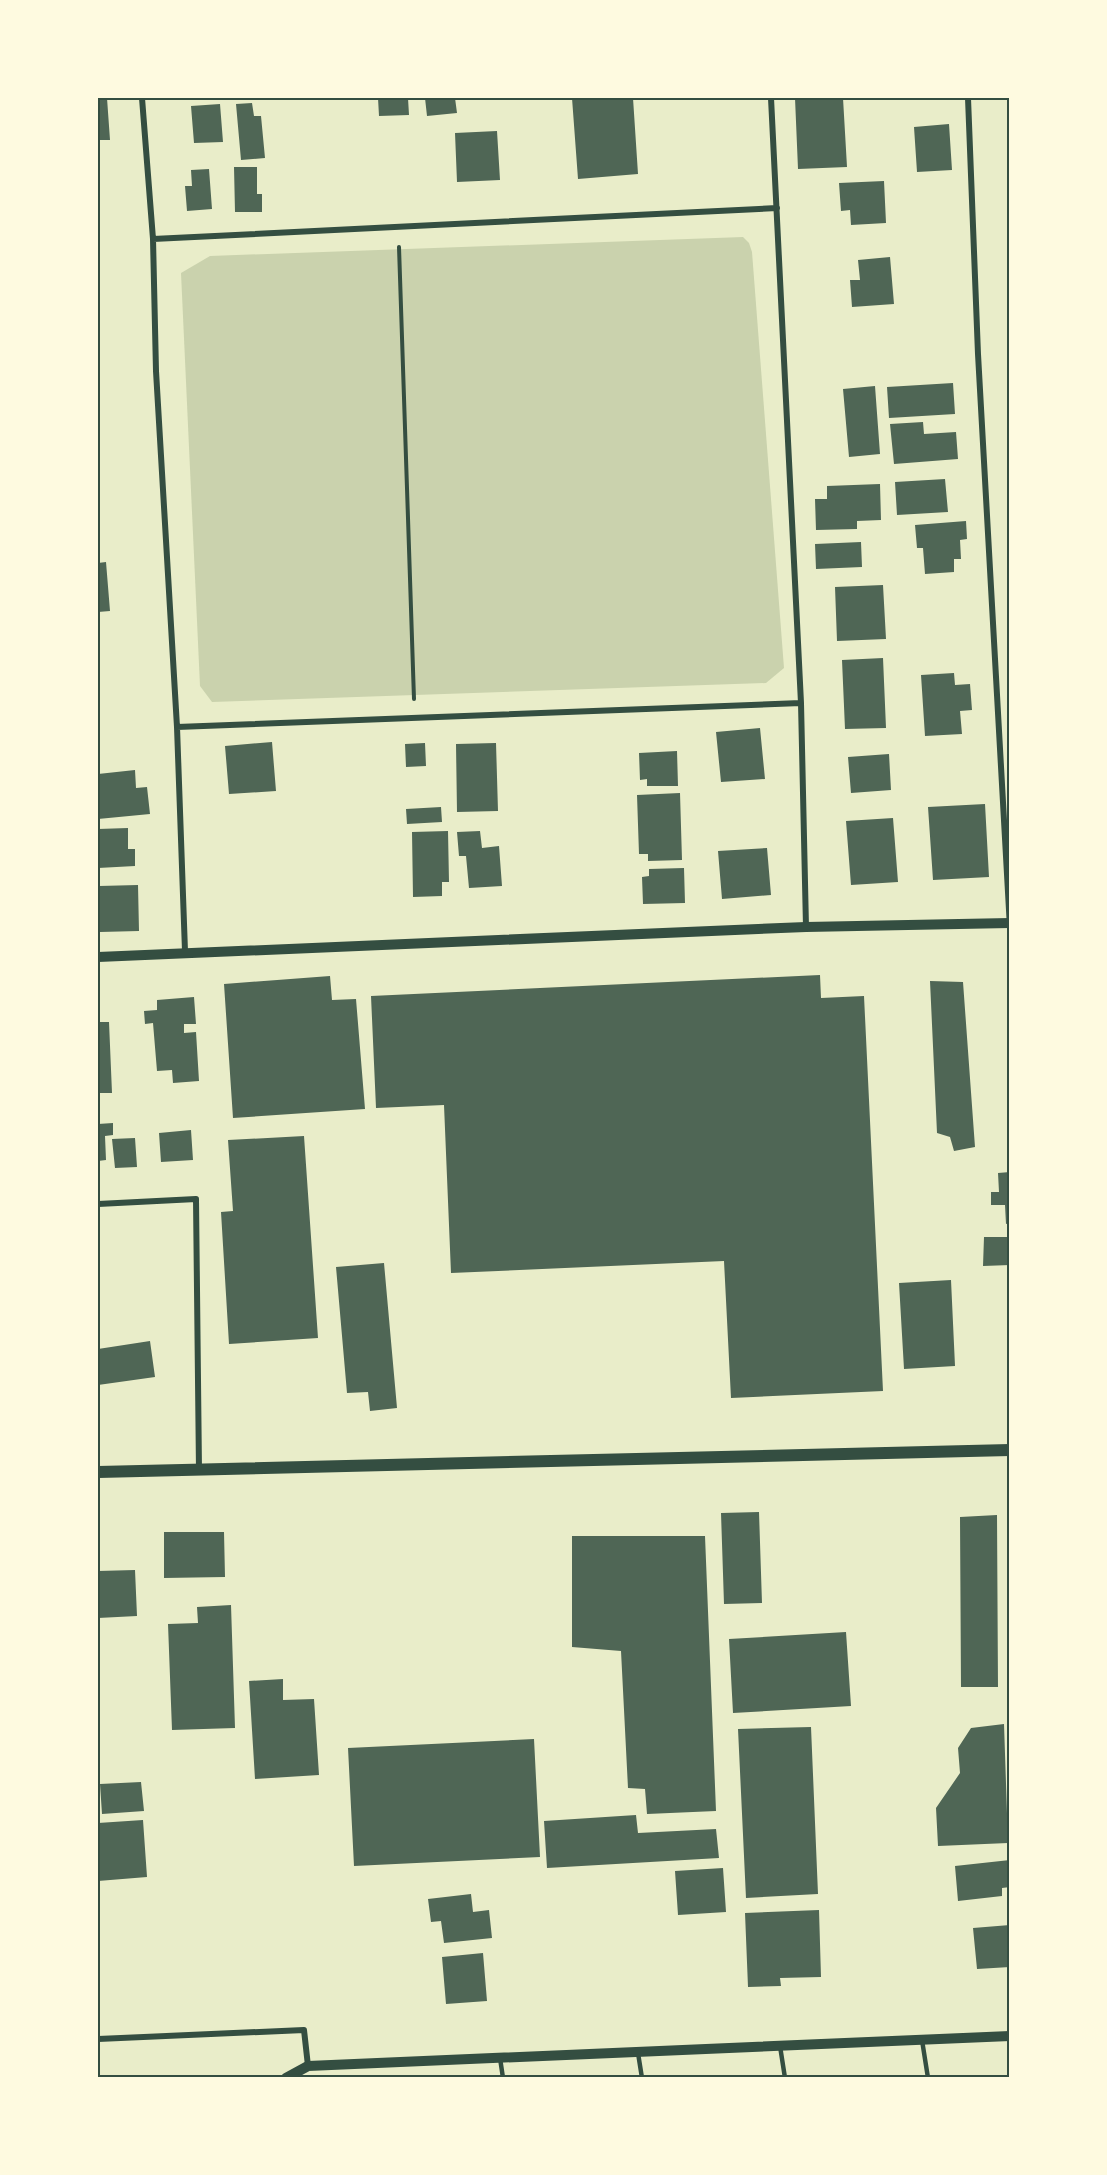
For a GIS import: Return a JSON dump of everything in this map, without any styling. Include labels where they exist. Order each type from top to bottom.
[{"type":"main road","points":[[98,1472],[1010,1450]]},
{"type":"street","points":[[142,98],[153,239],[156,371],[177,728],[185,951]]},
{"type":"street","points":[[771,98],[801,703],[806,927]]},
{"type":"street","points":[[968,98],[978,343],[1010,928]]},
{"type":"street","points":[[153,239],[398,229],[777,208]]},
{"type":"street","points":[[177,728],[801,703]]},
{"type":"street","points":[[98,957],[185,951],[806,927],[1009,923]]},
{"type":"street","points":[[98,1204],[196,1199],[199,1470]]},
{"type":"street","points":[[98,2039],[303,2030],[308,2066]]},
{"type":"street","points":[[286,2078],[308,2066],[1010,2036]]},
{"type":"lane","points":[[922,2040],[928,2078]]},
{"type":"lane","points":[[780,2046],[785,2078]]},
{"type":"lane","points":[[638,2052],[642,2078]]},
{"type":"lane","points":[[500,2058],[503,2078]]},
{"type":"path","points":[[398,229],[414,718]]},
{"type":"green space","points":[[743,237],[749,243],[752,252],[784,668],[766,683],[212,702],[200,686],[181,273],[210,256]]},
{"type":"building","points":[[98,98],[107,98],[110,140],[98,140]]},
{"type":"building","points":[[378,98],[408,98],[409,115],[379,116]]},
{"type":"building","points":[[425,98],[455,98],[457,113],[427,116]]},
{"type":"building","points":[[572,98],[633,98],[638,174],[578,179]]},
{"type":"building","points":[[795,98],[843,98],[847,167],[798,169]]},
{"type":"building","points":[[252,103],[254,116],[261,116],[265,158],[241,160],[236,104]]},
{"type":"building","points":[[220,104],[223,142],[194,143],[191,106]]},
{"type":"building","points":[[949,124],[952,170],[917,172],[914,127]]},
{"type":"building","points":[[497,131],[500,180],[457,182],[455,133]]},
{"type":"building","points":[[234,167],[257,167],[257,194],[262,194],[262,212],[235,212]]},
{"type":"building","points":[[209,169],[212,209],[187,211],[185,186],[192,186],[191,170]]},
{"type":"building","points":[[884,181],[886,223],[851,225],[850,210],[841,211],[839,183]]},
{"type":"building","points":[[890,257],[894,304],[852,307],[850,280],[860,280],[858,260]]},
{"type":"building","points":[[953,383],[955,414],[889,418],[887,387]]},
{"type":"building","points":[[875,386],[880,454],[849,457],[843,389]]},
{"type":"building","points":[[923,422],[924,434],[956,432],[958,459],[894,464],[890,424]]},
{"type":"building","points":[[945,479],[948,512],[897,515],[895,482]]},
{"type":"building","points":[[880,484],[881,520],[857,521],[857,529],[816,530],[815,499],[827,499],[827,486]]},
{"type":"building","points":[[966,521],[967,539],[960,540],[961,559],[954,559],[954,572],[925,574],[923,548],[917,548],[915,525]]},
{"type":"building","points":[[861,542],[862,567],[816,569],[815,544]]},
{"type":"building","points":[[106,562],[110,611],[98,612],[98,563]]},
{"type":"building","points":[[883,585],[886,639],[837,641],[835,587]]},
{"type":"building","points":[[883,658],[886,728],[845,729],[842,660]]},
{"type":"building","points":[[954,673],[955,685],[970,684],[972,710],[960,711],[962,734],[925,736],[921,675]]},
{"type":"building","points":[[760,728],[765,779],[721,782],[716,732]]},
{"type":"building","points":[[272,742],[276,791],[229,794],[225,746]]},
{"type":"building","points":[[425,743],[426,766],[406,767],[405,744]]},
{"type":"building","points":[[496,743],[498,811],[457,812],[456,744]]},
{"type":"building","points":[[677,751],[678,786],[647,786],[647,779],[640,780],[639,753]]},
{"type":"building","points":[[889,754],[891,790],[851,793],[848,757]]},
{"type":"building","points":[[135,770],[136,788],[147,787],[150,814],[98,819],[98,774]]},
{"type":"building","points":[[680,793],[682,860],[648,861],[648,854],[639,854],[637,795]]},
{"type":"building","points":[[985,804],[989,877],[933,880],[928,807]]},
{"type":"building","points":[[441,807],[442,822],[407,824],[406,809]]},
{"type":"building","points":[[893,818],[898,882],[851,885],[846,821]]},
{"type":"building","points":[[128,828],[128,849],[135,849],[135,866],[98,868],[98,829]]},
{"type":"building","points":[[448,831],[449,882],[442,882],[442,896],[413,897],[412,832]]},
{"type":"building","points":[[480,831],[482,848],[499,846],[502,886],[469,888],[466,856],[459,856],[457,832]]},
{"type":"building","points":[[767,848],[771,895],[722,899],[718,851]]},
{"type":"building","points":[[684,868],[685,903],[643,904],[642,877],[649,876],[649,869]]},
{"type":"building","points":[[138,885],[139,931],[100,932],[99,886]]},
{"type":"building","points":[[820,975],[821,998],[864,996],[883,1391],[731,1398],[724,1261],[451,1273],[444,1105],[376,1108],[371,996]]},
{"type":"building","points":[[330,976],[332,1000],[356,999],[365,1109],[233,1118],[224,984]]},
{"type":"building","points":[[930,981],[963,982],[975,1147],[954,1151],[950,1137],[937,1133]]},
{"type":"building","points":[[194,997],[196,1024],[184,1024],[184,1033],[196,1032],[199,1081],[173,1083],[172,1070],[157,1071],[153,1023],[145,1024],[144,1011],[157,1010],[157,1000]]},
{"type":"building","points":[[98,1022],[109,1022],[112,1093],[98,1093]]},
{"type":"building","points":[[113,1123],[113,1135],[105,1136],[106,1160],[98,1161],[98,1124]]},
{"type":"building","points":[[191,1130],[193,1160],[161,1162],[159,1133]]},
{"type":"building","points":[[304,1136],[318,1338],[229,1344],[221,1212],[233,1211],[228,1140]]},
{"type":"building","points":[[135,1138],[137,1167],[115,1168],[112,1139]]},
{"type":"building","points":[[1010,1172],[1010,1223],[1006,1224],[1005,1205],[991,1205],[991,1192],[999,1192],[998,1173]]},
{"type":"building","points":[[984,1237],[1010,1237],[1010,1265],[983,1266]]},
{"type":"building","points":[[384,1263],[397,1408],[370,1411],[368,1392],[347,1393],[336,1267]]},
{"type":"building","points":[[951,1280],[955,1366],[904,1369],[899,1283]]},
{"type":"building","points":[[150,1341],[155,1377],[98,1385],[98,1349]]},
{"type":"building","points":[[759,1512],[762,1603],[724,1604],[721,1513]]},
{"type":"building","points":[[997,1515],[998,1687],[961,1687],[960,1517]]},
{"type":"building","points":[[164,1532],[224,1532],[225,1577],[164,1578]]},
{"type":"building","points":[[572,1536],[705,1536],[716,1811],[647,1814],[645,1789],[628,1788],[621,1651],[572,1647]]},
{"type":"building","points":[[135,1570],[137,1616],[98,1618],[98,1571]]},
{"type":"building","points":[[231,1605],[235,1728],[172,1730],[168,1624],[198,1623],[197,1607]]},
{"type":"building","points":[[846,1632],[851,1706],[733,1713],[729,1639]]},
{"type":"building","points":[[1007,1664],[1010,1664],[1010,1685],[1008,1685]]},
{"type":"building","points":[[283,1679],[283,1700],[314,1699],[319,1775],[255,1779],[249,1681]]},
{"type":"building","points":[[1004,1724],[1008,1843],[938,1846],[936,1808],[960,1773],[958,1748],[971,1728]]},
{"type":"building","points":[[811,1727],[818,1894],[746,1898],[738,1729]]},
{"type":"building","points":[[534,1739],[540,1857],[354,1866],[348,1748]]},
{"type":"building","points":[[141,1782],[144,1811],[102,1814],[100,1784]]},
{"type":"building","points":[[636,1815],[638,1833],[716,1829],[719,1858],[547,1868],[544,1821]]},
{"type":"building","points":[[143,1820],[147,1877],[98,1881],[98,1823]]},
{"type":"building","points":[[1010,1860],[1010,1887],[1002,1888],[1002,1896],[958,1901],[955,1866]]},
{"type":"building","points":[[723,1868],[726,1912],[678,1915],[675,1871]]},
{"type":"building","points":[[471,1894],[473,1912],[489,1910],[492,1938],[444,1943],[441,1921],[431,1922],[428,1899]]},
{"type":"building","points":[[819,1910],[821,1977],[780,1978],[781,1986],[748,1987],[745,1913]]},
{"type":"building","points":[[1010,1925],[1010,1967],[977,1969],[973,1928]]},
{"type":"building","points":[[483,1953],[487,2001],[446,2004],[442,1957]]}]
